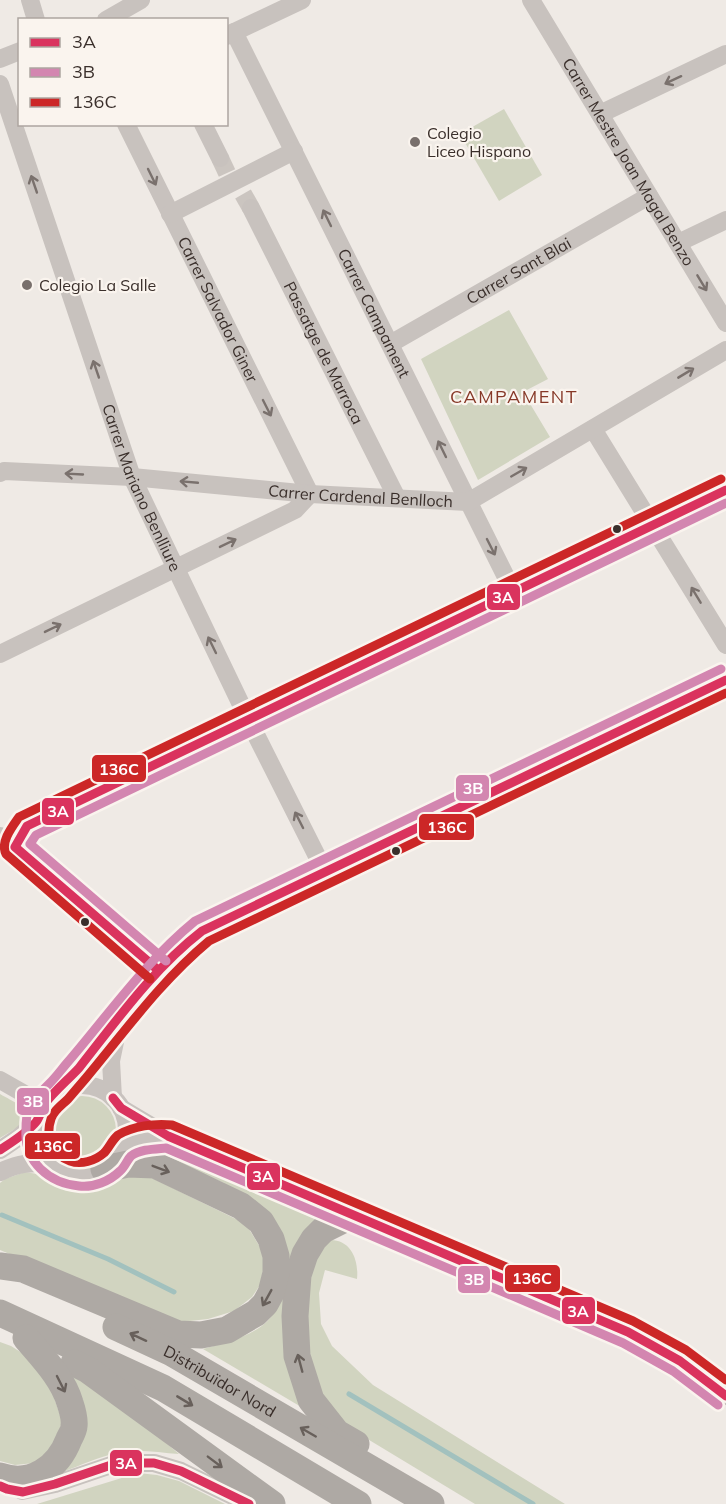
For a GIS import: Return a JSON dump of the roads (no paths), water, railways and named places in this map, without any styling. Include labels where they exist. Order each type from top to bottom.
[{"type":"highway","points":[[0,1266],[23,1269],[178,1334],[201,1335],[227,1329],[256,1313],[265,1304],[271,1293],[276,1273],[276,1256],[271,1239],[261,1222],[241,1206],[155,1165],[128,1164],[104,1169]]},
{"type":"highway","points":[[353,1215],[323,1230],[305,1254],[298,1275],[295,1316],[297,1356],[311,1400],[337,1433],[420,1483],[439,1504]]},
{"type":"highway","name":"Distribuïdor Nord","points":[[0,1275],[172,1353],[431,1504]]},
{"type":"highway","points":[[0,1313],[163,1388],[358,1504]]},
{"type":"highway","points":[[0,1328],[26,1338],[88,1370],[272,1504]]},
{"type":"highway","points":[[0,1476],[27,1479],[48,1470],[65,1450],[74,1426],[70,1402],[58,1377],[26,1338]]},
{"type":"street","points":[[30,0],[35,18]]},
{"type":"street","points":[[110,18],[141,0]]},
{"type":"street","points":[[230,34],[302,0]]},
{"type":"street","name":"Carrer Mestre Joan Magal Benzo","points":[[531,0],[726,322]]},
{"type":"street","name":"Carrer Campament","points":[[230,34],[294,151],[514,593]]},
{"type":"street","points":[[0,59],[18,52]]},
{"type":"street","points":[[600,114],[726,54]]},
{"type":"street","name":"Carrer Mariano Benlliure","points":[[0,84],[132,477],[248,720],[325,872]]},
{"type":"street","name":"Carrer Salvador Giner","points":[[127,126],[310,494]]},
{"type":"street","name":"Passatge de Marroca","points":[[204,126],[397,498]]},
{"type":"street","points":[[170,214],[235,183],[294,151]]},
{"type":"street","name":"Carrer Sant Blai","points":[[390,344],[650,196]]},
{"type":"street","points":[[678,243],[726,220]]},
{"type":"street","name":"Carrer Cardenal Benlloch","points":[[0,472],[132,477],[310,494],[468,502],[726,350]]},
{"type":"street","points":[[593,429],[726,645]]},
{"type":"street","points":[[15,847],[27,826],[726,490]]},
{"type":"street","points":[[0,654],[295,510],[310,494]]},
{"type":"street","points":[[0,1150],[19,1137],[40,1114],[50,1098],[76,1071],[158,970],[202,931],[726,680]]},
{"type":"street","points":[[0,836],[158,970]]},
{"type":"street","points":[[40,1114],[37,1137],[41,1151],[51,1164],[63,1172],[77,1176],[91,1175],[113,1163],[120,1155],[127,1133],[125,1120],[117,1103],[111,1061],[122,1013]]},
{"type":"street","points":[[0,1080],[40,1114]]},
{"type":"street","points":[[58,1092],[72,1086],[87,1085],[101,1090],[168,1136],[657,1346],[687,1364],[726,1396]]},
{"type":"street","points":[[124,1146],[140,1139],[168,1136]]},
{"type":"street","points":[[0,1172],[16,1164],[33,1162],[51,1164]]},
{"type":"street","points":[[0,1486],[23,1491],[55,1484],[117,1463],[154,1463],[182,1471],[249,1504]]},
{"type":"waterway","points":[[2,1215],[108,1259],[174,1292]]},
{"type":"waterway","points":[[349,1394],[533,1504]]},
{"type":"tunnel","points":[[220,158],[227,173]]},
{"type":"tunnel","points":[[243,194],[251,208]]},
{"type":"place","name":"Colegio Liceo Hispano","points":[[415,142]]},
{"type":"place","name":"Colegio La Salle","points":[[27,285]]},
{"type":"district","name":"CAMPAMENT","points":[[514,397]]}]
